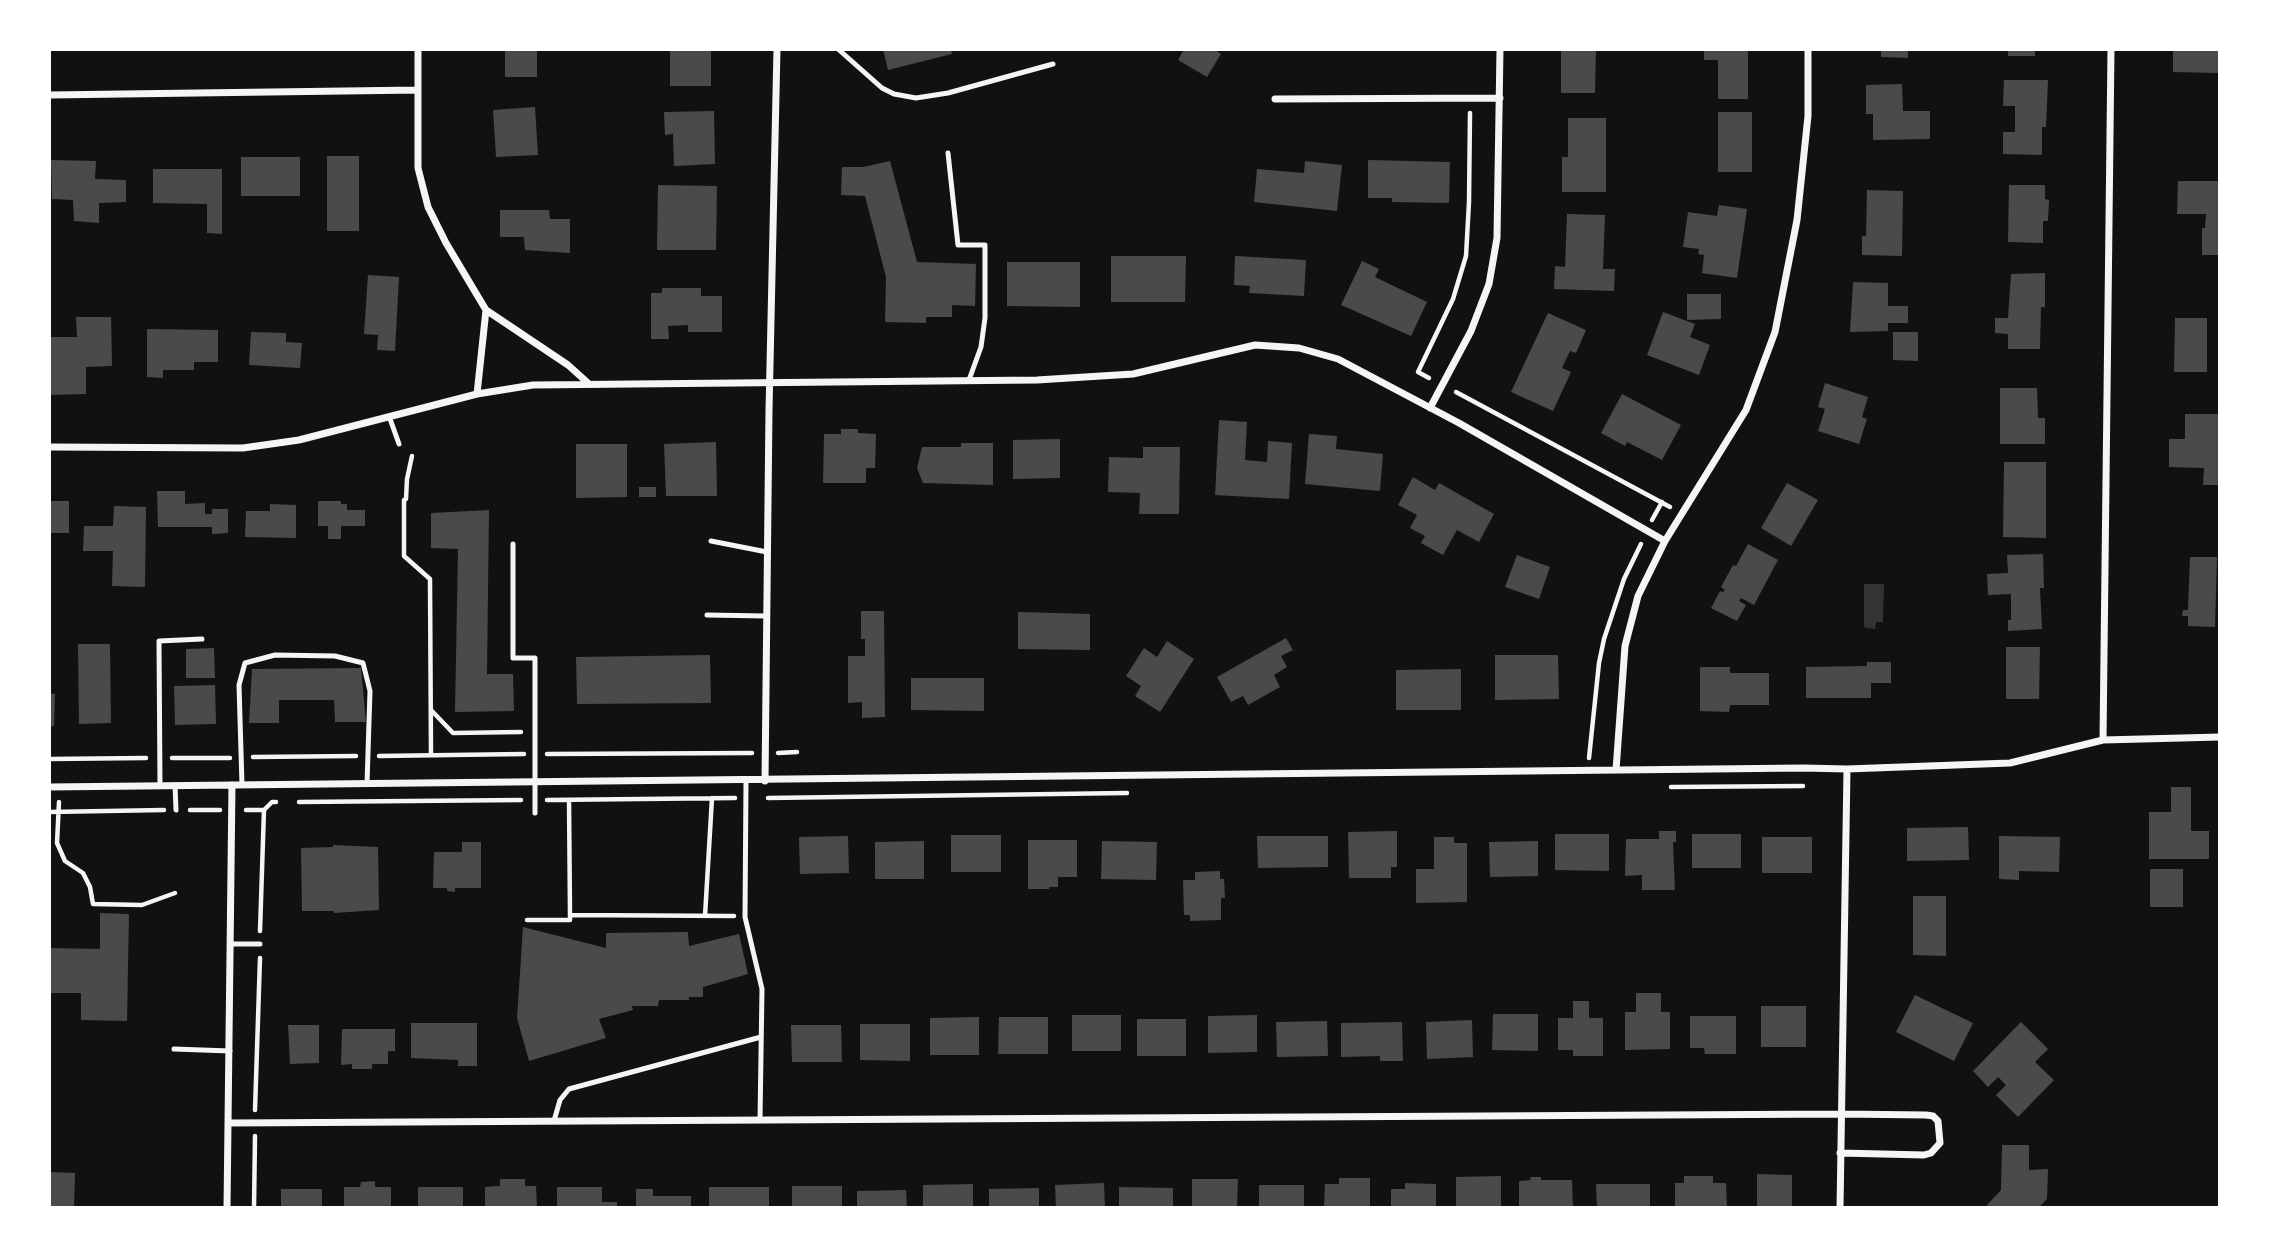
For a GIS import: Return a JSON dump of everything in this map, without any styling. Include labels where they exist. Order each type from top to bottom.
[{"type":"street","points":[[418,49],[418,168],[428,207],[446,243],[486,310],[568,365],[589,383]]},
{"type":"street","points":[[765,781],[777,49]]},
{"type":"street","points":[[1430,408],[1471,331],[1489,284],[1497,238],[1500,49]]},
{"type":"street","points":[[1616,769],[1625,646],[1639,596],[1665,541],[1746,411],[1775,332],[1797,220],[1808,116],[1808,49]]},
{"type":"street","points":[[2102,740],[2110,49]]},
{"type":"street","points":[[49,95],[418,90]]},
{"type":"street","points":[[1275,99],[1500,98]]},
{"type":"street","points":[[477,394],[486,310]]},
{"type":"street","points":[[49,447],[243,448],[299,440],[477,394],[533,384],[1037,380],[1133,374],[1255,345],[1299,348],[1338,359],[1665,541]]},
{"type":"street","points":[[49,787],[765,781],[1616,769],[1847,769],[2010,763],[2102,740],[2220,737]]},
{"type":"street","points":[[1840,1208],[1847,769]]},
{"type":"street","points":[[227,1208],[232,785]]},
{"type":"street","points":[[229,1123],[1840,1114],[1933,1116],[1938,1121],[1940,1143],[1936,1149],[1924,1155],[1840,1153]]},
{"type":"lane","points":[[838,49],[882,88],[894,94],[916,98],[948,93],[1053,64]]},
{"type":"lane","points":[[948,153],[958,245],[985,245],[985,318],[981,347],[970,380]]},
{"type":"lane","points":[[389,416],[399,444]]},
{"type":"lane","points":[[711,541],[767,552]]},
{"type":"lane","points":[[513,544],[513,658],[536,658],[533,755],[535,813]]},
{"type":"lane","points":[[707,615],[766,616]]},
{"type":"lane","points":[[160,785],[159,641],[202,639]]},
{"type":"lane","points":[[242,785],[239,685],[246,663],[275,655],[335,656],[363,663],[370,691],[367,784]]},
{"type":"lane","points":[[746,781],[745,917],[762,989],[760,1120]]},
{"type":"lane","points":[[175,785],[176,810]]},
{"type":"lane","points":[[231,944],[260,944]]},
{"type":"lane","points":[[554,1121],[560,1100],[569,1089],[761,1037]]},
{"type":"lane","points":[[174,1049],[230,1051]]},
{"type":"path","points":[[1470,98],[1466,256],[1453,299],[1418,372],[1682,513]]},
{"type":"path","points":[[412,456],[404,500],[404,556],[430,579],[431,755]]},
{"type":"path","points":[[431,710],[453,733],[523,732],[523,754]]},
{"type":"path","points":[[49,759],[764,753]]},
{"type":"path","points":[[1668,787],[1803,786]]},
{"type":"path","points":[[59,787],[57,844],[65,861],[83,873],[90,887],[93,904],[142,905],[175,893]]},
{"type":"path","points":[[254,1208],[264,810],[272,802],[1130,793]]},
{"type":"path","points":[[705,916],[712,798]]},
{"type":"path","points":[[527,920],[570,920],[569,800]]},
{"type":"path","points":[[49,811],[264,810]]},
{"type":"path","points":[[570,915],[745,917]]},
{"type":"shaded area","points":[[1864,584],[1884,584],[1883,622],[1876,622],[1875,629],[1865,628],[1864,625]]},
{"type":"building","points":[[505,49],[537,49],[537,77],[505,77]]},
{"type":"building","points":[[670,49],[711,49],[711,86],[670,86]]},
{"type":"building","points":[[883,49],[951,49],[952,54],[888,70]]},
{"type":"building","points":[[1184,49],[1214,49],[1221,54],[1207,77],[1178,60]]},
{"type":"building","points":[[1561,49],[1596,49],[1595,93],[1561,93]]},
{"type":"building","points":[[1704,49],[1748,49],[1748,99],[1718,99],[1718,60],[1704,60]]},
{"type":"building","points":[[1881,49],[1908,49],[1908,58],[1881,57]]},
{"type":"building","points":[[2008,49],[2035,49],[2035,56],[2008,56]]},
{"type":"building","points":[[2173,49],[2220,49],[2218,73],[2173,72]]},
{"type":"building","points":[[2004,80],[2048,80],[2046,127],[2042,127],[2042,155],[2003,154],[2003,132],[2015,132],[2015,106],[2003,106]]},
{"type":"building","points":[[1902,84],[1903,111],[1930,111],[1930,139],[1873,140],[1873,114],[1866,114],[1866,85]]},
{"type":"building","points":[[535,107],[538,155],[496,157],[493,110]]},
{"type":"building","points":[[714,111],[715,164],[674,166],[673,134],[665,135],[664,112]]},
{"type":"building","points":[[1718,112],[1752,112],[1752,172],[1718,172]]},
{"type":"building","points":[[1568,118],[1606,118],[1606,192],[1562,192],[1562,157],[1568,157]]},
{"type":"building","points":[[327,156],[359,156],[359,231],[327,231]]},
{"type":"building","points":[[241,157],[300,157],[300,196],[241,196]]},
{"type":"building","points":[[51,160],[96,161],[95,179],[126,180],[126,202],[99,203],[99,223],[74,221],[73,200],[52,199]]},
{"type":"building","points":[[1368,160],[1450,162],[1449,203],[1392,202],[1392,198],[1368,198]]},
{"type":"building","points":[[890,161],[917,262],[976,264],[975,306],[952,305],[952,317],[926,317],[926,323],[885,322],[886,277],[865,196],[841,195],[842,167],[863,167]]},
{"type":"building","points":[[1305,161],[1342,165],[1337,211],[1254,202],[1257,169],[1304,173]]},
{"type":"building","points":[[153,169],[222,169],[222,234],[207,233],[207,204],[153,203]]},
{"type":"building","points":[[2178,181],[2220,181],[2220,255],[2202,255],[2202,228],[2205,228],[2206,214],[2177,214]]},
{"type":"building","points":[[658,185],[717,186],[716,250],[657,250]]},
{"type":"building","points":[[2009,185],[2045,185],[2045,199],[2049,200],[2048,221],[2043,221],[2043,243],[2008,242]]},
{"type":"building","points":[[1867,190],[1903,191],[1902,256],[1862,255],[1862,236],[1866,236]]},
{"type":"building","points":[[1719,205],[1747,209],[1737,278],[1702,273],[1704,255],[1698,254],[1699,249],[1683,247],[1688,212],[1717,216]]},
{"type":"building","points":[[500,210],[549,210],[550,219],[570,219],[570,253],[525,250],[524,237],[500,237]]},
{"type":"building","points":[[1567,214],[1605,215],[1603,269],[1615,269],[1614,291],[1554,289],[1555,266],[1565,267]]},
{"type":"building","points":[[1111,256],[1186,256],[1185,302],[1111,302]]},
{"type":"building","points":[[1235,256],[1306,260],[1304,296],[1249,293],[1250,286],[1234,285]]},
{"type":"building","points":[[1362,261],[1379,269],[1375,277],[1427,302],[1411,336],[1341,305]]},
{"type":"building","points":[[1007,262],[1080,262],[1080,307],[1007,306]]},
{"type":"building","points":[[2045,273],[2045,307],[2041,307],[2040,349],[2008,349],[2008,334],[1995,333],[1995,318],[2008,318],[2011,274]]},
{"type":"building","points":[[368,275],[399,277],[395,351],[377,350],[378,335],[364,334]]},
{"type":"building","points":[[1853,282],[1888,283],[1888,306],[1908,306],[1908,323],[1888,323],[1888,331],[1850,332]]},
{"type":"building","points":[[662,288],[701,288],[701,296],[722,296],[722,332],[688,332],[688,325],[668,326],[669,339],[651,339],[651,293],[662,293]]},
{"type":"building","points":[[1687,294],[1721,294],[1721,319],[1687,320]]},
{"type":"building","points":[[1663,312],[1695,324],[1690,337],[1710,345],[1699,375],[1647,355]]},
{"type":"building","points":[[1548,313],[1586,330],[1576,353],[1570,351],[1562,368],[1571,372],[1553,411],[1511,392]]},
{"type":"building","points":[[76,317],[111,317],[112,366],[86,367],[86,394],[49,395],[49,337],[77,337]]},
{"type":"building","points":[[2175,318],[2207,318],[2207,372],[2174,372]]},
{"type":"building","points":[[147,329],[218,330],[218,362],[194,362],[194,370],[163,370],[163,378],[147,377]]},
{"type":"building","points":[[251,332],[286,333],[286,342],[302,343],[300,368],[249,365]]},
{"type":"building","points":[[1893,332],[1918,332],[1918,361],[1893,360]]},
{"type":"building","points":[[1825,383],[1868,397],[1862,417],[1867,419],[1859,444],[1818,431],[1825,409],[1818,407]]},
{"type":"building","points":[[2000,388],[2037,388],[2038,418],[2045,418],[2045,444],[2000,444]]},
{"type":"building","points":[[1622,394],[1681,425],[1662,460],[1627,442],[1625,446],[1601,433]]},
{"type":"building","points":[[2185,414],[2220,414],[2220,485],[2203,485],[2204,468],[2169,467],[2169,439],[2185,439]]},
{"type":"building","points":[[1219,420],[1247,422],[1245,460],[1267,462],[1268,441],[1292,443],[1289,499],[1215,495]]},
{"type":"building","points":[[841,429],[858,429],[858,433],[876,434],[875,468],[866,468],[866,483],[823,483],[824,434],[841,434]]},
{"type":"building","points":[[1309,434],[1337,436],[1336,449],[1383,454],[1380,491],[1305,484]]},
{"type":"building","points":[[1060,439],[1060,478],[1013,479],[1013,440]]},
{"type":"building","points":[[716,442],[717,496],[666,496],[664,444]]},
{"type":"building","points":[[961,443],[993,443],[993,485],[923,483],[917,468],[922,447],[961,447]]},
{"type":"building","points":[[576,444],[627,444],[627,497],[576,498]]},
{"type":"building","points":[[1143,447],[1180,447],[1179,514],[1139,514],[1140,493],[1108,492],[1109,457],[1143,458]]},
{"type":"building","points":[[2004,462],[2046,462],[2046,538],[2003,537]]},
{"type":"building","points":[[1413,477],[1435,490],[1439,483],[1494,514],[1479,542],[1457,530],[1443,555],[1421,543],[1425,536],[1410,528],[1417,515],[1398,505]]},
{"type":"building","points":[[1787,483],[1818,500],[1791,546],[1761,528]]},
{"type":"building","points":[[639,487],[656,487],[656,497],[639,497]]},
{"type":"building","points":[[157,491],[185,491],[185,504],[205,503],[205,514],[212,514],[212,509],[228,509],[228,533],[212,534],[212,527],[158,527]]},
{"type":"building","points":[[49,501],[69,501],[69,533],[49,533]]},
{"type":"building","points":[[318,501],[341,501],[341,504],[347,504],[347,510],[365,510],[365,526],[341,526],[341,539],[328,539],[328,526],[318,526]]},
{"type":"building","points":[[270,504],[296,505],[296,538],[245,537],[246,511],[270,511]]},
{"type":"building","points":[[114,506],[146,507],[145,587],[112,586],[113,551],[83,551],[84,526],[113,526]]},
{"type":"building","points":[[489,510],[487,674],[513,674],[514,711],[455,712],[458,549],[431,548],[431,513]]},
{"type":"building","points":[[1748,544],[1778,560],[1754,605],[1741,598],[1739,601],[1746,605],[1737,621],[1711,608],[1720,591],[1725,590],[1721,587]]},
{"type":"building","points":[[2043,554],[2044,588],[2040,588],[2042,629],[2008,631],[2008,620],[2011,620],[2011,594],[1988,595],[1987,574],[2008,573],[2007,555]]},
{"type":"building","points":[[1517,555],[1550,567],[1539,599],[1505,587]]},
{"type":"building","points":[[2190,557],[2217,557],[2215,627],[2188,626],[2188,616],[2182,616],[2183,610],[2188,610]]},
{"type":"building","points":[[861,611],[884,611],[885,717],[862,718],[862,702],[848,703],[848,656],[865,656],[865,639],[861,639]]},
{"type":"building","points":[[1018,612],[1090,614],[1090,650],[1018,649]]},
{"type":"building","points":[[1286,638],[1293,650],[1281,656],[1287,667],[1274,675],[1280,687],[1248,705],[1243,696],[1231,702],[1217,677]]},
{"type":"building","points":[[1167,641],[1194,659],[1160,712],[1135,696],[1141,686],[1126,676],[1144,648],[1157,657]]},
{"type":"building","points":[[78,644],[110,644],[111,723],[79,724]]},
{"type":"building","points":[[2006,647],[2040,647],[2039,699],[2006,699]]},
{"type":"building","points":[[214,648],[215,678],[186,678],[186,649]]},
{"type":"building","points":[[710,655],[711,703],[577,704],[576,657]]},
{"type":"building","points":[[1495,655],[1558,655],[1559,699],[1495,700]]},
{"type":"building","points":[[1867,662],[1891,662],[1891,683],[1871,683],[1871,698],[1806,698],[1806,667],[1867,666]]},
{"type":"building","points":[[1700,667],[1730,667],[1730,673],[1769,673],[1769,705],[1730,705],[1729,712],[1700,711]]},
{"type":"building","points":[[361,668],[366,722],[335,722],[334,700],[279,700],[279,723],[249,723],[252,669]]},
{"type":"building","points":[[1461,669],[1461,710],[1396,710],[1396,670]]},
{"type":"building","points":[[911,678],[984,678],[984,711],[911,710]]},
{"type":"building","points":[[215,685],[216,724],[175,725],[174,686]]},
{"type":"building","points":[[49,693],[55,694],[54,726],[49,726]]},
{"type":"building","points":[[2171,787],[2191,787],[2191,831],[2209,831],[2209,859],[2149,859],[2149,812],[2171,812]]},
{"type":"building","points":[[1968,827],[1969,860],[1907,861],[1907,828]]},
{"type":"building","points":[[1397,831],[1397,867],[1391,867],[1391,878],[1349,878],[1348,832]]},
{"type":"building","points":[[1659,831],[1676,831],[1676,842],[1673,842],[1675,890],[1642,890],[1642,875],[1625,876],[1626,839],[1659,839]]},
{"type":"building","points":[[1555,834],[1609,834],[1609,871],[1555,870]]},
{"type":"building","points":[[1692,834],[1741,834],[1741,868],[1692,868]]},
{"type":"building","points":[[951,835],[1001,835],[1001,872],[951,872]]},
{"type":"building","points":[[848,836],[849,873],[800,874],[799,837]]},
{"type":"building","points":[[1257,836],[1328,836],[1328,867],[1258,868]]},
{"type":"building","points":[[1999,836],[2060,837],[2059,872],[2019,871],[2019,880],[1999,879]]},
{"type":"building","points":[[1434,837],[1454,837],[1454,843],[1467,843],[1467,902],[1416,903],[1416,869],[1434,869]]},
{"type":"building","points":[[1762,837],[1812,837],[1812,873],[1762,873]]},
{"type":"building","points":[[1028,840],[1077,840],[1077,877],[1058,877],[1058,887],[1028,889]]},
{"type":"building","points":[[924,841],[924,879],[875,879],[875,842]]},
{"type":"building","points":[[1102,841],[1157,842],[1156,880],[1101,879]]},
{"type":"building","points":[[1538,841],[1538,876],[1490,877],[1489,842]]},
{"type":"building","points":[[462,842],[481,842],[481,888],[455,888],[455,892],[447,891],[447,888],[433,888],[434,852],[462,852]]},
{"type":"building","points":[[333,845],[378,847],[379,910],[334,913],[302,911],[301,848]]},
{"type":"building","points":[[2150,869],[2183,869],[2183,907],[2150,907]]},
{"type":"building","points":[[1220,871],[1220,879],[1224,879],[1225,898],[1221,898],[1221,920],[1190,921],[1190,915],[1184,915],[1183,880],[1195,880],[1195,872]]},
{"type":"building","points":[[1913,896],[1946,896],[1946,956],[1913,955]]},
{"type":"building","points":[[100,913],[129,914],[127,1021],[81,1020],[81,993],[49,993],[49,948],[100,949]]},
{"type":"building","points":[[523,927],[606,948],[606,933],[688,932],[689,946],[739,934],[748,974],[703,987],[703,997],[659,1000],[658,1006],[632,1006],[633,1010],[599,1019],[606,1038],[529,1061],[517,1018]]},
{"type":"building","points":[[1636,993],[1661,993],[1661,1012],[1670,1012],[1670,1049],[1625,1050],[1625,1012],[1636,1012]]},
{"type":"building","points":[[1915,995],[1973,1023],[1954,1061],[1896,1032]]},
{"type":"building","points":[[1573,1001],[1589,1001],[1589,1018],[1603,1018],[1603,1056],[1573,1056],[1573,1050],[1558,1050],[1558,1018],[1573,1018]]},
{"type":"building","points":[[1761,1006],[1806,1006],[1806,1047],[1761,1047]]},
{"type":"building","points":[[1493,1014],[1538,1014],[1538,1051],[1492,1050]]},
{"type":"building","points":[[1072,1015],[1121,1015],[1121,1051],[1072,1051]]},
{"type":"building","points":[[1257,1015],[1257,1052],[1208,1053],[1208,1016]]},
{"type":"building","points":[[1690,1016],[1736,1016],[1736,1054],[1705,1054],[1704,1048],[1690,1048]]},
{"type":"building","points":[[979,1017],[979,1055],[930,1055],[930,1018]]},
{"type":"building","points":[[999,1017],[1048,1017],[1048,1054],[998,1054]]},
{"type":"building","points":[[1137,1019],[1186,1019],[1186,1056],[1137,1056]]},
{"type":"building","points":[[1472,1020],[1473,1057],[1427,1059],[1426,1022]]},
{"type":"building","points":[[1327,1021],[1328,1056],[1277,1057],[1276,1022]]},
{"type":"building","points":[[1402,1022],[1403,1061],[1380,1061],[1380,1056],[1341,1057],[1341,1023]]},
{"type":"building","points":[[2021,1022],[2048,1049],[2035,1062],[2054,1080],[2018,1117],[1996,1095],[2006,1085],[1998,1077],[1988,1087],[1973,1071]]},
{"type":"building","points":[[411,1023],[477,1023],[477,1066],[458,1066],[458,1060],[411,1058]]},
{"type":"building","points":[[860,1024],[910,1024],[910,1061],[860,1060]]},
{"type":"building","points":[[288,1025],[319,1025],[319,1063],[290,1064]]},
{"type":"building","points":[[791,1025],[841,1025],[842,1062],[792,1062]]},
{"type":"building","points":[[342,1029],[395,1029],[395,1051],[388,1051],[388,1064],[372,1064],[372,1069],[352,1069],[352,1064],[341,1065]]},
{"type":"building","points":[[2002,1145],[2029,1145],[2029,1170],[2048,1169],[2047,1199],[2038,1208],[1991,1208],[1987,1205],[2001,1190]]},
{"type":"building","points":[[49,1172],[75,1173],[74,1208],[49,1208]]},
{"type":"building","points":[[1757,1174],[1792,1175],[1792,1208],[1757,1208]]},
{"type":"building","points":[[1501,1176],[1501,1208],[1456,1208],[1456,1177]]},
{"type":"building","points":[[1684,1176],[1713,1176],[1713,1183],[1726,1183],[1727,1208],[1675,1208],[1675,1183],[1684,1183]]},
{"type":"building","points":[[1530,1177],[1541,1177],[1541,1180],[1572,1180],[1573,1208],[1519,1208],[1519,1181],[1531,1180]]},
{"type":"building","points":[[1339,1178],[1370,1178],[1370,1208],[1324,1208],[1325,1184],[1339,1184]]},
{"type":"building","points":[[500,1179],[525,1179],[525,1186],[536,1186],[537,1208],[485,1208],[485,1187],[500,1186]]},
{"type":"building","points":[[1192,1179],[1238,1179],[1237,1208],[1192,1208]]},
{"type":"building","points":[[375,1181],[375,1187],[391,1187],[391,1208],[344,1208],[344,1187],[360,1187],[361,1182]]},
{"type":"building","points":[[1104,1183],[1105,1208],[1056,1208],[1055,1185]]},
{"type":"building","points":[[1405,1183],[1436,1184],[1436,1208],[1391,1208],[1391,1189],[1405,1189]]},
{"type":"building","points":[[973,1184],[973,1208],[923,1208],[923,1185]]},
{"type":"building","points":[[1596,1184],[1650,1184],[1650,1208],[1597,1208]]},
{"type":"building","points":[[1259,1185],[1304,1185],[1304,1208],[1259,1208]]},
{"type":"building","points":[[792,1186],[842,1186],[842,1208],[792,1208]]},
{"type":"building","points":[[418,1187],[463,1187],[463,1208],[418,1208]]},
{"type":"building","points":[[557,1187],[602,1187],[602,1202],[617,1202],[617,1208],[557,1208]]},
{"type":"building","points":[[709,1187],[769,1187],[769,1208],[709,1208]]},
{"type":"building","points":[[1119,1187],[1173,1188],[1173,1208],[1119,1208]]},
{"type":"building","points":[[1039,1188],[1039,1208],[989,1208],[989,1189]]},
{"type":"building","points":[[281,1189],[322,1189],[322,1208],[281,1208]]},
{"type":"building","points":[[636,1189],[653,1189],[653,1196],[691,1196],[691,1208],[636,1208]]},
{"type":"building","points":[[906,1190],[907,1208],[857,1208],[857,1191]]}]
